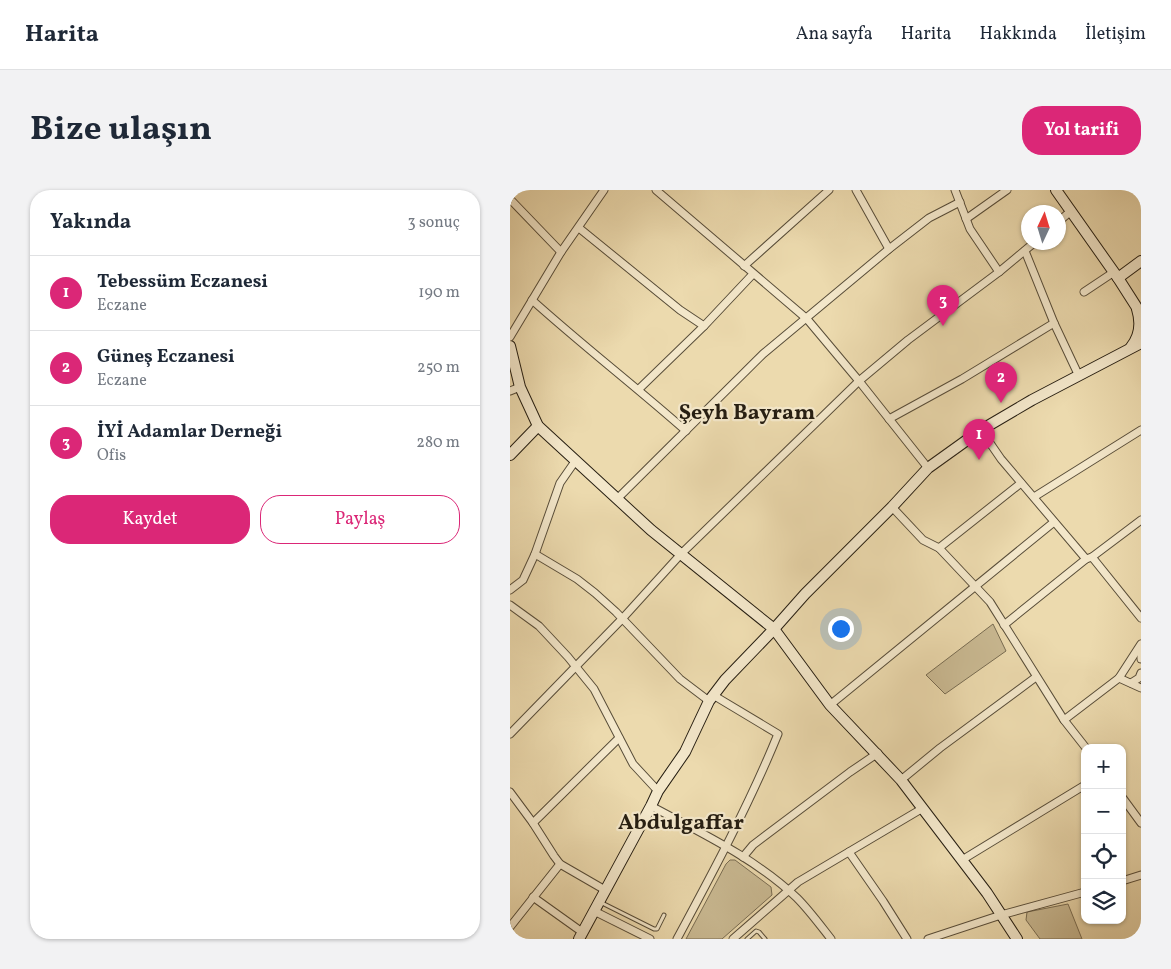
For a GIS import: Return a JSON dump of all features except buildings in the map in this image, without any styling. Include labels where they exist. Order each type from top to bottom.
[{"type":"main road","points":[[580,936],[658,791],[685,752],[711,698],[725,680],[805,594],[928,468],[981,430],[1078,374],[1138,346],[1140,311],[1059,191]]},
{"type":"main road","points":[[1116,275],[1141,261]]},
{"type":"main road","points":[[510,346],[515,389],[538,426],[651,530],[774,629],[830,705],[878,753],[923,808],[1017,939]]},
{"type":"main road","points":[[510,455],[538,426]]},
{"type":"street","points":[[510,337],[561,252],[603,190]]},
{"type":"street","points":[[656,190],[807,319],[928,468]]},
{"type":"street","points":[[744,266],[829,190]]},
{"type":"street","points":[[856,190],[889,249]]},
{"type":"street","points":[[954,190],[970,229],[999,272]]},
{"type":"street","points":[[966,219],[1007,190]]},
{"type":"street","points":[[510,200],[561,252]]},
{"type":"street","points":[[617,499],[763,354],[929,218],[960,202]]},
{"type":"street","points":[[1066,215],[1071,211]]},
{"type":"street","points":[[579,228],[680,310],[704,326]]},
{"type":"street","points":[[510,734],[622,619],[681,554],[859,381],[908,340],[1025,251],[1054,324],[1078,374]]},
{"type":"street","points":[[639,389],[704,326],[753,274]]},
{"type":"street","points":[[1084,292],[1116,275]]},
{"type":"street","points":[[532,300],[639,389],[686,431]]},
{"type":"street","points":[[889,419],[962,379],[1054,324]]},
{"type":"street","points":[[981,430],[1001,459],[1054,522],[1089,558],[1141,618]]},
{"type":"street","points":[[1034,497],[1141,430]]},
{"type":"street","points":[[510,590],[523,580],[535,554],[560,483],[576,460]]},
{"type":"street","points":[[939,548],[1021,483]]},
{"type":"street","points":[[892,507],[923,540],[939,548],[990,602],[1064,720],[1083,744]]},
{"type":"street","points":[[830,705],[1054,522]]},
{"type":"street","points":[[1004,625],[1089,558],[1140,524]]},
{"type":"street","points":[[535,554],[595,593],[680,679],[778,734],[726,846],[677,939]]},
{"type":"street","points":[[510,605],[539,626],[576,666],[594,689],[633,764],[658,791]]},
{"type":"street","points":[[1064,720],[1119,678],[1141,646]]},
{"type":"street","points":[[1141,646],[1141,659]]},
{"type":"street","points":[[1131,683],[1139,678],[1141,673]]},
{"type":"street","points":[[901,780],[940,748],[1036,677]]},
{"type":"street","points":[[1119,678],[1141,688]]},
{"type":"street","points":[[533,823],[619,738]]},
{"type":"street","points":[[743,857],[753,845],[777,826],[878,753]]},
{"type":"street","points":[[962,860],[1081,787]]},
{"type":"street","points":[[510,792],[560,864],[605,890]]},
{"type":"street","points":[[1126,802],[1141,823]]},
{"type":"street","points":[[651,806],[743,857],[800,901],[831,939]]},
{"type":"street","points":[[733,939],[787,890],[923,808]]},
{"type":"street","points":[[849,852],[907,939]]},
{"type":"street","points":[[510,927],[560,864]]},
{"type":"street","points":[[1126,880],[1141,875]]},
{"type":"street","points":[[928,939],[1001,915],[1081,893]]},
{"type":"street","points":[[533,897],[580,936]]},
{"type":"street","points":[[594,911],[650,939]]},
{"type":"lane","points":[[599,901],[654,929],[657,929],[664,915]]},
{"type":"lane","points":[[742,931],[747,938],[758,931],[765,939]]},
{"type":"shaded area","points":[[993,624],[1006,651],[945,694],[926,675]]},
{"type":"shaded area","points":[[730,860],[735,860],[771,887],[772,895],[722,939],[686,939],[726,864]]},
{"type":"shaded area","points":[[1068,904],[1082,939],[1040,939],[1026,920],[1027,912]]},
{"type":"place","name":"İYİ Adamlar Derneği","points":[[943,326]]},
{"type":"place","name":"Güneş Eczanesi","points":[[1001,403]]},
{"type":"place","name":"Tebessüm Eczanesi","points":[[979,460]]},
{"type":"district","name":"Şeyh Bayram","points":[[747,413]]},
{"type":"district","name":"Abdulgaffar","points":[[681,823]]}]
